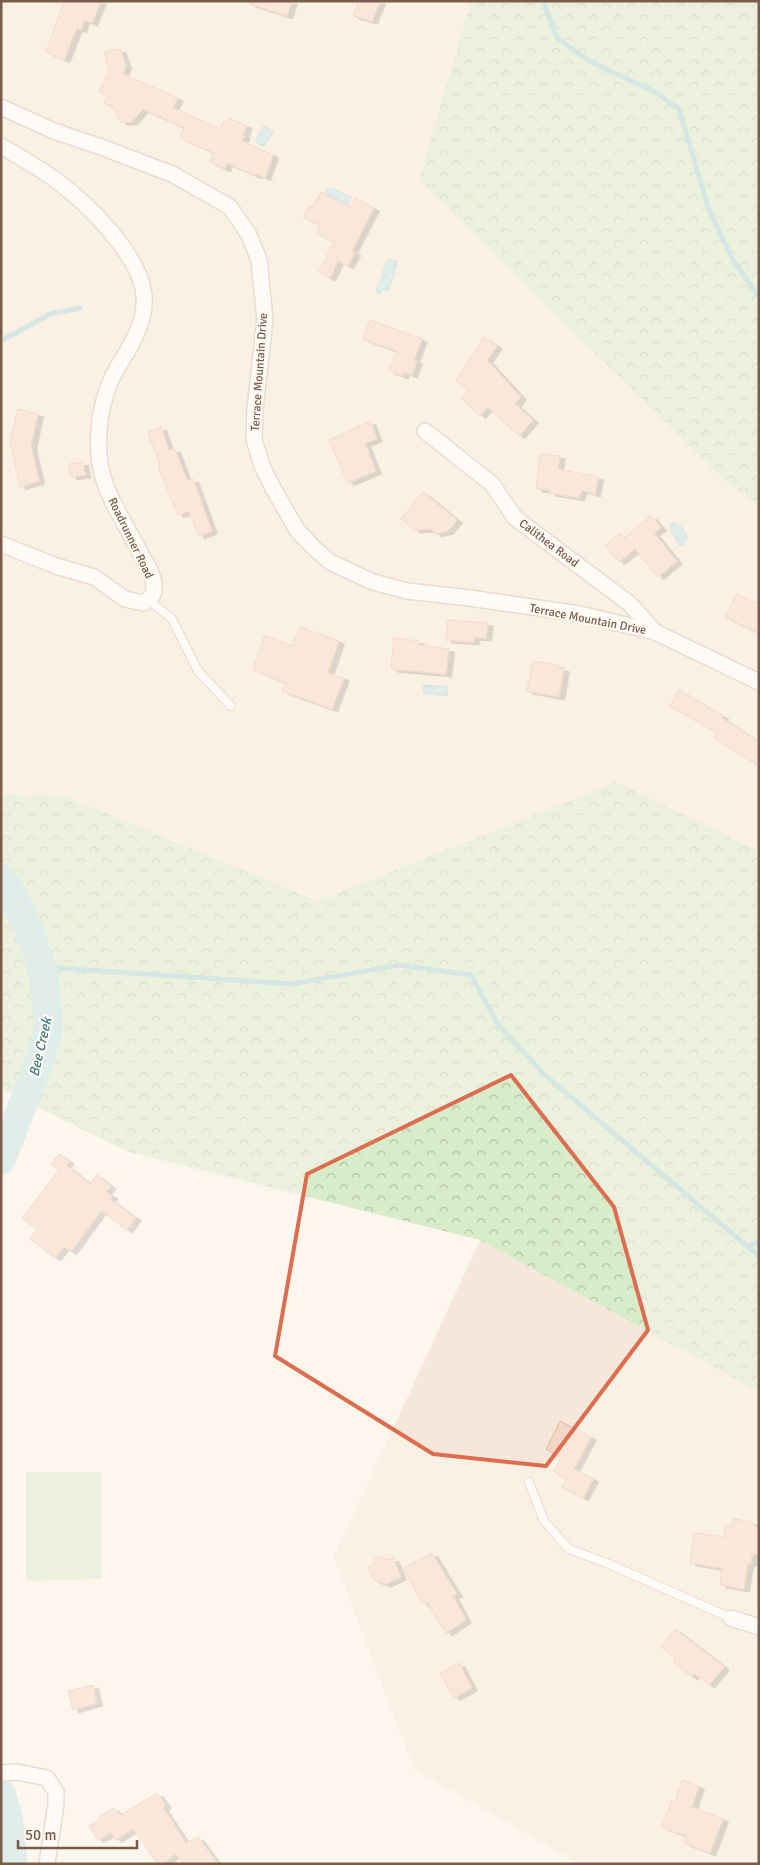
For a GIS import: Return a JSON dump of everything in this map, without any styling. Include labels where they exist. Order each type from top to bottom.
[{"type":"street","name":"Terrace Mountain Drive","points":[[1,107],[54,132],[104,148],[172,174],[230,207],[250,235],[259,260],[265,319],[255,408],[254,439],[262,466],[297,530],[330,562],[374,582],[407,591],[580,614],[655,632],[759,682]]},
{"type":"street","name":"Roadrunner Road","points":[[1,146],[53,178],[95,215],[128,255],[138,274],[144,294],[143,314],[137,333],[113,376],[103,406],[98,430],[100,466],[111,499],[152,574],[154,590],[149,600]]},
{"type":"street","name":"Calithea Road","points":[[425,431],[492,484],[515,518],[630,604],[655,632]]},
{"type":"street","points":[[1,544],[56,566],[94,577],[125,599],[144,603],[149,600]]},
{"type":"street","points":[[731,1618],[759,1627]]},
{"type":"street","points":[[5,1773],[47,1778],[56,1792],[56,1804],[46,1864]]},
{"type":"lane","points":[[149,600],[172,619],[198,671],[231,706]]},
{"type":"lane","points":[[529,1482],[544,1521],[569,1549],[618,1568],[731,1618]]},
{"type":"highlighted area","points":[[511,1075],[614,1207],[648,1330],[546,1466],[433,1454],[275,1356],[307,1174]]},
{"type":"shaded area","points":[[1,1],[471,1],[419,180],[727,483],[759,505],[759,851],[616,782],[318,901],[65,796],[1,794]]},
{"type":"shaded area","points":[[480,1240],[759,1392],[759,1864],[580,1864],[414,1769],[334,1557]]},
{"type":"green space","points":[[471,1],[759,1],[759,505],[727,483],[419,180]]},
{"type":"green space","points":[[616,782],[759,851],[759,1392],[480,1240],[126,1151],[1,1089],[1,794],[65,796],[318,901]]},
{"type":"green space","points":[[26,1472],[101,1472],[102,1579],[26,1581]]},
{"type":"water","points":[[264,126],[273,132],[264,147],[255,141]]},
{"type":"water","points":[[332,188],[351,197],[348,204],[327,195],[327,190]]},
{"type":"water","points":[[388,259],[398,262],[388,291],[383,289],[381,294],[376,292]]},
{"type":"water","points":[[671,523],[677,524],[684,530],[687,539],[683,545],[680,546],[670,529]]},
{"type":"water","points":[[424,685],[448,687],[447,696],[423,693]]},
{"type":"building","points":[[64,1],[101,1],[92,23],[84,20],[81,30],[77,28],[64,60],[46,52]]},
{"type":"building","points":[[250,1],[292,1],[287,16],[250,4]]},
{"type":"building","points":[[359,1],[380,1],[372,21],[353,16]]},
{"type":"building","points":[[120,49],[126,66],[123,74],[178,98],[173,108],[220,129],[224,121],[227,123],[229,118],[247,126],[242,141],[273,155],[265,178],[227,163],[225,169],[210,162],[214,153],[180,138],[184,128],[143,109],[132,122],[121,122],[117,117],[114,107],[104,103],[107,96],[99,92],[109,71],[104,52]]},
{"type":"building","points":[[321,192],[351,207],[355,198],[374,208],[352,251],[355,253],[348,266],[338,261],[330,278],[319,272],[334,242],[316,233],[320,225],[303,217],[309,206],[312,207]]},
{"type":"building","points":[[370,320],[422,339],[414,360],[417,361],[412,375],[404,372],[403,376],[389,371],[397,351],[363,339]]},
{"type":"building","points":[[484,337],[497,346],[487,360],[521,397],[515,404],[533,420],[519,436],[488,407],[480,416],[461,398],[468,390],[456,380]]},
{"type":"building","points":[[18,409],[38,414],[31,446],[39,481],[20,487],[10,442]]},
{"type":"building","points":[[370,421],[377,439],[365,443],[376,471],[348,483],[329,440]]},
{"type":"building","points":[[161,427],[169,450],[175,449],[187,481],[193,479],[212,531],[199,536],[189,511],[178,515],[158,466],[160,465],[148,432]]},
{"type":"building","points":[[540,454],[560,456],[558,469],[598,477],[595,494],[582,490],[579,498],[549,493],[550,490],[536,489]]},
{"type":"building","points":[[83,462],[85,475],[71,477],[69,464]]},
{"type":"building","points":[[423,492],[457,520],[448,531],[436,534],[431,529],[415,530],[401,519]]},
{"type":"building","points":[[651,516],[661,528],[654,533],[677,561],[658,577],[635,549],[619,562],[605,546],[620,533],[624,538]]},
{"type":"building","points":[[736,594],[759,604],[759,633],[726,618]]},
{"type":"building","points":[[448,620],[488,623],[486,638],[474,637],[474,642],[446,640]]},
{"type":"building","points":[[300,627],[339,641],[328,673],[344,678],[332,709],[282,691],[285,683],[253,669],[265,635],[292,646]]},
{"type":"building","points":[[394,638],[419,641],[418,645],[449,649],[446,674],[392,669]]},
{"type":"building","points":[[533,661],[558,665],[557,667],[564,669],[559,697],[527,691]]},
{"type":"building","points":[[679,690],[723,716],[722,718],[759,742],[759,766],[714,738],[717,733],[670,706]]},
{"type":"building","points":[[59,1154],[69,1161],[66,1165],[90,1184],[97,1175],[111,1186],[106,1192],[113,1196],[110,1199],[136,1218],[127,1230],[101,1211],[71,1252],[64,1247],[55,1258],[30,1239],[37,1229],[22,1218],[59,1170],[51,1164]]},
{"type":"building","points":[[560,1421],[591,1437],[574,1469],[593,1479],[583,1498],[562,1487],[567,1479],[554,1472],[561,1457],[546,1449]]},
{"type":"building","points":[[733,1519],[753,1522],[753,1525],[759,1527],[759,1555],[752,1554],[751,1564],[748,1563],[744,1589],[720,1585],[722,1568],[690,1563],[694,1533],[724,1537],[725,1525],[732,1526]]},
{"type":"building","points":[[432,1553],[457,1594],[453,1596],[466,1620],[446,1633],[427,1602],[423,1604],[403,1568]]},
{"type":"building","points":[[381,1556],[388,1560],[393,1558],[401,1577],[386,1584],[374,1580],[368,1567],[373,1566],[375,1559]]},
{"type":"building","points":[[675,1629],[724,1667],[709,1685],[695,1674],[692,1677],[673,1662],[676,1658],[661,1647]]},
{"type":"building","points":[[459,1663],[472,1688],[454,1698],[440,1673]]},
{"type":"building","points":[[93,1685],[97,1703],[73,1710],[68,1691]]},
{"type":"building","points":[[682,1780],[699,1786],[692,1807],[723,1819],[710,1853],[684,1843],[686,1836],[662,1827],[672,1800],[675,1801]]},
{"type":"building","points":[[157,1793],[166,1805],[163,1808],[186,1843],[198,1837],[218,1864],[183,1864],[176,1854],[163,1864],[158,1864],[133,1829],[116,1840],[111,1833],[98,1840],[89,1826],[101,1819],[99,1817],[113,1808],[121,1815]]},
{"type":"waterway","points":[[543,1],[557,38],[591,62],[655,92],[679,109],[709,210],[733,260],[759,297]]},
{"type":"waterway","points":[[1,341],[50,314],[80,308]]},
{"type":"waterway","name":"Bee Creek","points":[[1,878],[9,889],[28,928],[43,969],[48,1017],[48,1031],[39,1063],[1,1160]]},
{"type":"waterway","points":[[43,969],[56,968],[291,984],[400,965],[471,975],[499,1026],[545,1075],[747,1246],[759,1243]]},
{"type":"waterway","points":[[747,1246],[759,1256]]},
{"type":"waterway","name":"Bee Creek","points":[[1,1793],[9,1821],[13,1864]]}]
